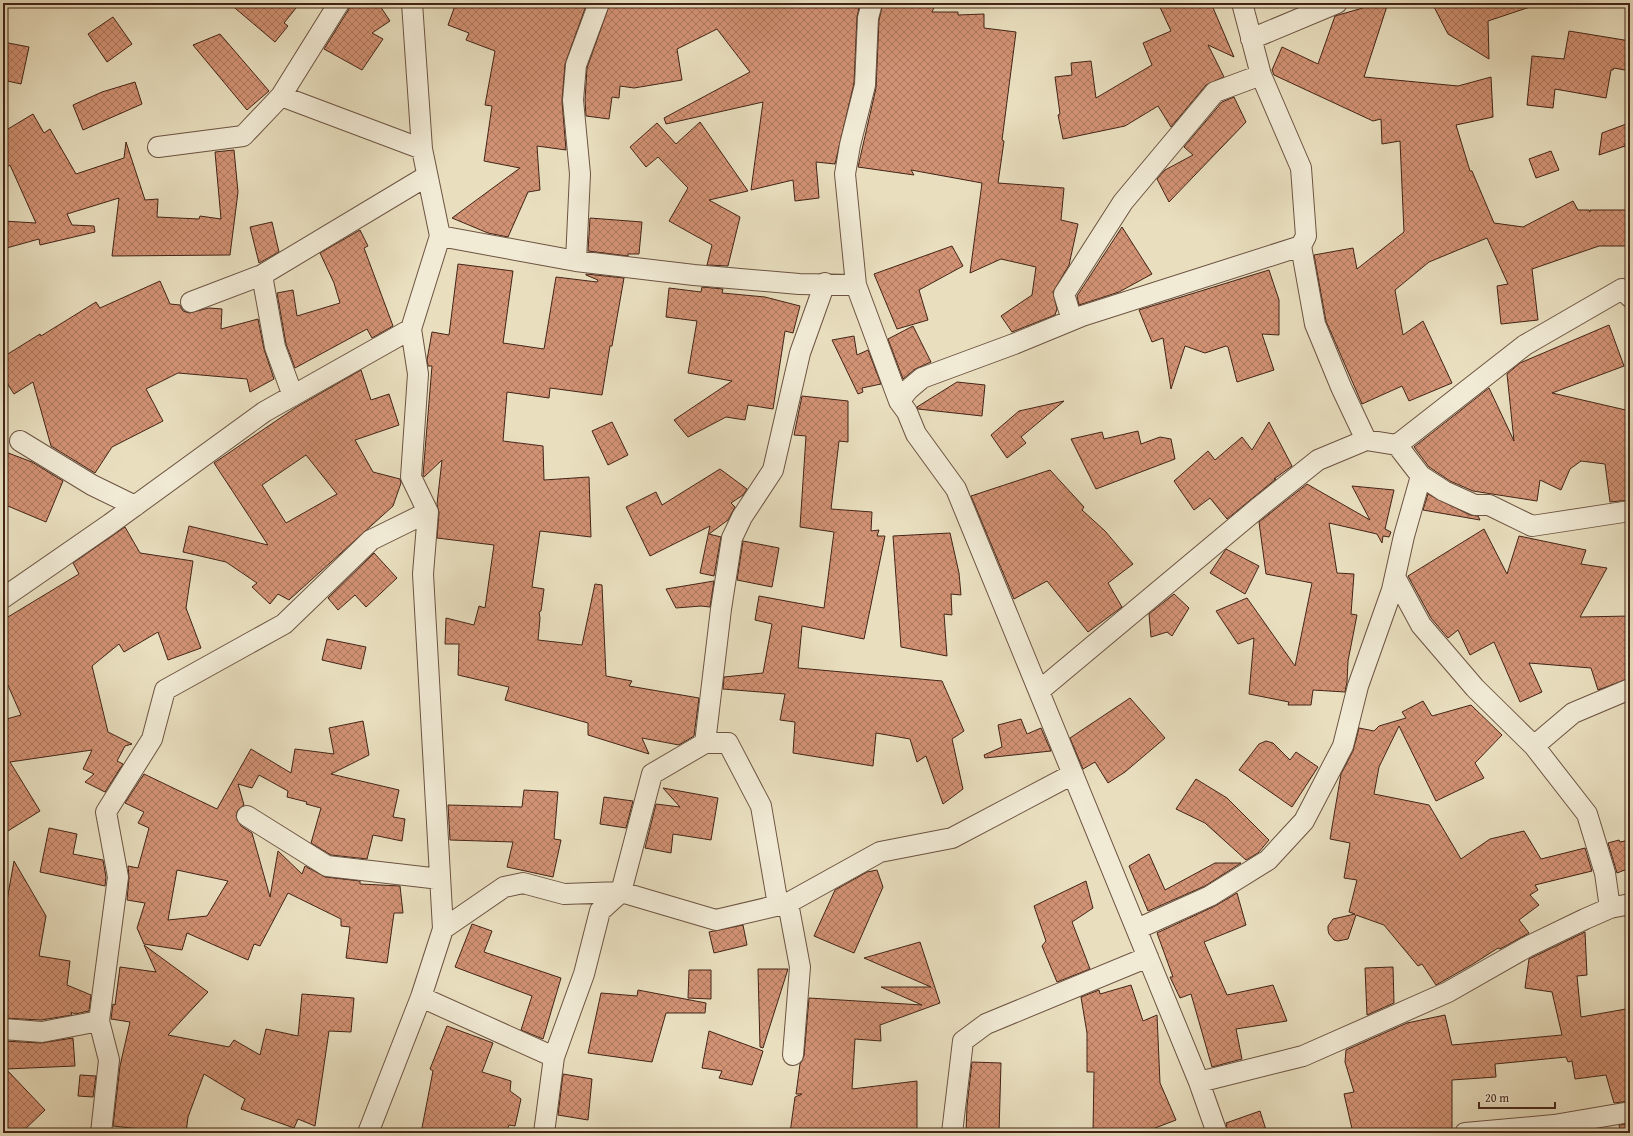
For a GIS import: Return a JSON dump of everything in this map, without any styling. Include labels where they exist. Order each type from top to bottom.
[{"type":"street","points":[[158,147],[242,136],[281,96],[339,3]]},
{"type":"street","points":[[368,1133],[420,997],[443,929],[423,574],[428,512],[411,477],[418,374],[411,329],[440,236],[426,176],[422,150],[412,3]]},
{"type":"street","points":[[576,261],[580,174],[573,93],[576,65],[599,3]]},
{"type":"street","points":[[872,3],[868,18],[865,85],[850,145],[845,174],[856,285],[898,401],[907,412],[916,434],[956,489],[1199,1082],[1217,1133]]},
{"type":"street","points":[[1242,3],[1261,75],[1301,168],[1306,236],[1301,246],[1315,324],[1341,387],[1366,440]]},
{"type":"street","points":[[1251,39],[1338,3]]},
{"type":"street","points":[[1072,320],[1064,294],[1122,202],[1215,92],[1261,75]]},
{"type":"street","points":[[281,96],[422,150]]},
{"type":"street","points":[[191,302],[262,275],[426,176]]},
{"type":"street","points":[[440,236],[576,261],[799,284],[825,283],[856,285]]},
{"type":"street","points":[[898,401],[922,378],[1014,344],[1072,320],[1301,246]]},
{"type":"street","points":[[262,275],[275,347],[293,396]]},
{"type":"street","points":[[705,743],[721,609],[732,538],[742,516],[773,470],[800,353],[825,283]]},
{"type":"street","points":[[1397,445],[1525,345],[1622,289],[1630,297]]},
{"type":"street","points":[[3,598],[135,506],[264,412],[411,329]]},
{"type":"street","points":[[1039,691],[1258,508],[1318,460],[1366,440],[1397,445],[1421,476],[1444,491],[1475,505],[1489,505],[1532,526],[1630,511]]},
{"type":"street","points":[[20,441],[92,485],[135,506]]},
{"type":"street","points":[[1136,929],[1210,896],[1268,860],[1304,821],[1342,746],[1358,686],[1392,590],[1404,536],[1421,476]]},
{"type":"street","points":[[101,1133],[109,1060],[99,1021],[118,877],[106,812],[152,739],[165,690],[284,624],[371,540],[428,512]]},
{"type":"street","points":[[1395,577],[1421,624],[1475,688],[1534,746],[1587,814],[1605,873],[1610,908]]},
{"type":"street","points":[[1534,746],[1573,713],[1630,689]]},
{"type":"street","points":[[544,1133],[554,1057],[584,974],[600,911],[621,892],[652,774],[705,743],[728,743],[761,806],[783,904],[800,967],[793,1055]]},
{"type":"street","points":[[443,929],[504,887],[523,883],[564,894],[621,892],[716,920],[783,904],[880,852],[952,838],[1073,774]]},
{"type":"street","points":[[247,816],[327,866],[440,879]]},
{"type":"street","points":[[1199,1082],[1302,1056],[1448,992],[1527,947],[1610,908],[1630,904]]},
{"type":"street","points":[[952,1133],[963,1041],[986,1024],[1148,957]]},
{"type":"street","points":[[420,997],[554,1057]]},
{"type":"street","points":[[3,1029],[42,1032],[99,1021]]},
{"type":"street","points":[[1465,1133],[1554,1125],[1630,1112]]},
{"type":"building","points":[[229,3],[300,3],[284,23],[288,26],[275,42]]},
{"type":"building","points":[[350,3],[378,3],[390,21],[372,33],[383,39],[362,70],[324,49],[349,9]]},
{"type":"building","points":[[456,3],[587,3],[565,64],[562,101],[566,150],[537,146],[540,190],[528,192],[508,237],[488,233],[452,218],[520,168],[484,161],[492,106],[485,105],[495,51],[466,40],[469,33],[448,25]]},
{"type":"building","points":[[610,3],[775,3],[798,6],[798,3],[860,3],[857,17],[854,83],[835,164],[816,162],[819,198],[795,201],[793,180],[751,190],[763,102],[666,124],[664,118],[750,72],[717,29],[677,49],[682,80],[634,88],[620,86],[619,98],[612,97],[609,119],[586,116],[585,100],[587,68]]},
{"type":"building","points":[[883,3],[936,3],[932,12],[958,12],[958,15],[984,14],[984,28],[1016,32],[998,183],[1064,188],[1061,220],[1078,224],[1069,265],[1053,292],[1057,309],[1055,315],[1012,332],[1001,316],[1032,295],[1036,267],[1001,259],[970,273],[982,183],[911,170],[914,175],[858,167],[876,88],[879,20]]},
{"type":"building","points":[[1158,3],[1211,3],[1234,57],[1208,45],[1224,77],[1206,85],[1171,127],[1158,106],[1125,126],[1063,139],[1058,115],[1060,114],[1055,77],[1072,75],[1071,63],[1091,61],[1096,98],[1152,65],[1143,43],[1171,31]]},
{"type":"building","points":[[1380,3],[1388,3],[1364,77],[1458,86],[1491,77],[1493,117],[1456,125],[1470,171],[1472,171],[1494,223],[1523,227],[1573,201],[1578,210],[1589,210],[1590,212],[1590,210],[1630,210],[1630,246],[1599,246],[1532,269],[1538,320],[1501,324],[1497,286],[1508,284],[1487,238],[1429,262],[1395,290],[1403,335],[1423,321],[1452,383],[1409,401],[1402,386],[1362,404],[1326,321],[1314,255],[1353,248],[1357,269],[1404,232],[1400,141],[1382,144],[1381,119],[1373,121],[1274,75],[1272,70],[1282,47],[1318,64],[1335,16]]},
{"type":"building","points":[[1432,3],[1529,3],[1530,7],[1488,21],[1489,59],[1448,34]]},
{"type":"building","points":[[113,17],[132,44],[107,62],[88,34]]},
{"type":"building","points":[[1569,31],[1630,41],[1630,71],[1614,68],[1611,70],[1606,98],[1555,89],[1553,108],[1527,105],[1532,56],[1564,59]]},
{"type":"building","points":[[220,34],[269,91],[247,110],[193,45]]},
{"type":"building","points":[[3,42],[29,47],[21,84],[3,80]]},
{"type":"building","points":[[135,82],[142,104],[83,130],[73,105],[102,92]]},
{"type":"building","points":[[1234,97],[1246,122],[1169,202],[1157,179],[1165,170],[1193,155],[1184,147],[1222,102]]},
{"type":"building","points":[[33,114],[44,133],[50,129],[76,174],[124,158],[126,142],[145,200],[158,199],[157,217],[199,219],[200,216],[221,219],[215,152],[234,150],[238,192],[230,255],[112,256],[119,198],[67,214],[72,225],[94,226],[95,232],[40,245],[39,239],[3,249],[3,221],[36,223],[10,165],[3,170],[3,132]]},
{"type":"building","points":[[700,122],[748,191],[709,200],[740,217],[728,266],[707,265],[712,245],[669,221],[688,188],[658,157],[646,167],[630,147],[657,123],[676,144]]},
{"type":"building","points":[[1629,123],[1625,146],[1599,155],[1602,133]]},
{"type":"building","points":[[1551,151],[1559,170],[1536,178],[1529,159]]},
{"type":"building","points":[[590,218],[642,222],[639,254],[628,254],[628,256],[588,251]]},
{"type":"building","points":[[272,222],[279,252],[259,263],[250,227]]},
{"type":"building","points":[[1122,227],[1152,274],[1119,292],[1079,305],[1077,296]]},
{"type":"building","points":[[360,230],[368,246],[364,248],[393,326],[372,338],[367,329],[295,368],[286,344],[277,293],[293,290],[297,316],[340,303],[334,283],[320,253]]},
{"type":"building","points":[[952,246],[963,266],[919,290],[928,320],[897,329],[874,274]]},
{"type":"building","points":[[458,264],[513,271],[503,343],[544,349],[556,277],[597,282],[598,280],[586,274],[624,278],[602,395],[550,388],[549,398],[507,392],[503,441],[543,446],[544,480],[589,477],[591,537],[540,531],[532,587],[544,589],[541,611],[539,612],[540,618],[538,640],[582,645],[595,584],[602,585],[606,676],[632,681],[629,686],[699,698],[694,736],[679,745],[642,738],[649,754],[588,735],[588,723],[505,700],[509,687],[458,675],[459,644],[445,644],[446,618],[474,625],[479,606],[485,608],[494,545],[437,538],[439,513],[437,504],[442,460],[424,477],[423,475],[432,366],[428,366],[427,360],[432,332],[449,335]]},
{"type":"building","points":[[1269,270],[1279,300],[1279,335],[1262,334],[1274,370],[1237,382],[1228,347],[1226,346],[1205,353],[1185,346],[1171,389],[1163,338],[1152,342],[1139,310]]},
{"type":"building","points":[[160,281],[170,304],[180,305],[183,311],[189,313],[209,308],[222,309],[221,329],[258,319],[264,349],[274,379],[250,392],[247,379],[178,373],[146,389],[163,421],[112,447],[95,473],[51,446],[33,382],[14,394],[3,377],[3,357],[40,334],[41,336],[96,302],[100,308]]},
{"type":"building","points":[[702,287],[723,289],[722,293],[765,297],[800,306],[793,333],[785,331],[773,409],[748,405],[745,420],[726,417],[688,437],[674,420],[732,381],[688,373],[697,321],[666,317],[669,288],[701,292]]},
{"type":"building","points":[[1609,325],[1624,366],[1552,393],[1630,411],[1630,500],[1610,502],[1605,464],[1581,461],[1570,469],[1561,490],[1540,480],[1537,501],[1473,491],[1450,481],[1429,467],[1414,447],[1489,388],[1514,441],[1507,374],[1520,363]]},
{"type":"building","points":[[913,326],[931,362],[915,369],[903,379],[888,339]]},
{"type":"building","points":[[854,336],[857,355],[868,350],[881,384],[862,388],[863,392],[858,394],[832,340]]},
{"type":"building","points":[[361,370],[371,400],[389,394],[399,425],[355,440],[373,472],[400,479],[401,483],[393,506],[289,600],[278,594],[270,604],[252,587],[257,583],[226,562],[183,552],[189,526],[268,545],[214,463],[295,408]],"holes":[[[306,455],[337,494],[286,523],[262,485]]]},
{"type":"building","points":[[957,382],[985,385],[982,416],[918,409],[917,407]]},
{"type":"building","points":[[802,396],[848,401],[848,442],[839,441],[831,509],[872,512],[871,531],[879,530],[877,536],[885,536],[864,639],[802,626],[798,668],[942,681],[964,731],[952,739],[963,789],[943,804],[926,756],[917,762],[910,739],[876,733],[873,766],[793,753],[795,722],[780,720],[785,694],[723,689],[724,677],[763,673],[772,624],[755,620],[759,596],[824,608],[834,532],[800,527],[806,436],[794,435]]},
{"type":"building","points":[[1064,401],[1021,437],[1026,443],[1007,458],[991,435],[1019,411]]},
{"type":"building","points":[[612,422],[628,455],[608,465],[592,431]]},
{"type":"building","points":[[1269,422],[1292,466],[1274,479],[1276,479],[1227,519],[1210,498],[1194,510],[1174,481],[1208,451],[1215,460],[1242,437],[1252,450]]},
{"type":"building","points":[[1138,431],[1141,444],[1160,437],[1171,439],[1175,459],[1096,489],[1071,439],[1102,432],[1104,439]]},
{"type":"building","points":[[3,451],[32,462],[63,481],[46,522],[3,504]]},
{"type":"building","points":[[720,469],[747,489],[743,495],[731,503],[735,507],[728,520],[709,534],[721,537],[714,576],[700,573],[710,526],[650,556],[626,507],[656,492],[662,505]]},
{"type":"building","points":[[1050,470],[1084,507],[1082,510],[1105,531],[1133,564],[1108,583],[1122,607],[1088,632],[1047,581],[1014,599],[971,496]]},
{"type":"building","points":[[1307,484],[1370,520],[1352,486],[1394,490],[1385,529],[1391,532],[1389,537],[1383,536],[1382,543],[1377,534],[1329,523],[1337,573],[1354,574],[1351,614],[1357,615],[1348,661],[1345,692],[1313,690],[1311,705],[1288,705],[1289,702],[1249,694],[1254,638],[1238,644],[1216,611],[1247,598],[1295,666],[1312,583],[1266,574],[1259,522]]},
{"type":"building","points":[[1428,494],[1470,515],[1478,516],[1480,520],[1423,510]]},
{"type":"building","points":[[125,527],[140,553],[193,561],[186,608],[201,648],[168,660],[158,632],[124,652],[119,644],[92,666],[108,732],[132,744],[125,746],[117,761],[123,764],[105,792],[85,782],[94,774],[83,769],[92,750],[10,762],[40,811],[3,834],[3,720],[21,715],[3,674],[3,620],[79,574],[73,563]]},
{"type":"building","points":[[1484,529],[1507,574],[1519,536],[1586,550],[1581,564],[1607,568],[1580,617],[1630,616],[1630,678],[1598,690],[1591,668],[1529,663],[1542,692],[1520,702],[1494,642],[1470,655],[1458,630],[1448,638],[1431,618],[1408,576]]},
{"type":"building","points":[[950,533],[959,573],[961,595],[951,594],[952,615],[944,614],[947,656],[901,647],[893,536]]},
{"type":"building","points":[[743,541],[779,548],[772,587],[737,580]]},
{"type":"building","points":[[1226,549],[1259,566],[1245,594],[1210,573]]},
{"type":"building","points":[[374,553],[397,578],[366,607],[355,595],[338,610],[328,598]]},
{"type":"building","points":[[714,581],[710,607],[701,606],[676,608],[666,589]]},
{"type":"building","points":[[1174,594],[1189,608],[1172,636],[1167,632],[1151,637],[1149,614]]},
{"type":"building","points":[[327,639],[366,647],[361,669],[322,660]]},
{"type":"building","points":[[1130,698],[1165,738],[1125,772],[1108,783],[1095,762],[1083,769],[1070,738]]},
{"type":"building","points":[[1423,701],[1432,716],[1471,705],[1502,735],[1475,763],[1484,778],[1436,801],[1399,726],[1379,767],[1374,794],[1429,805],[1461,859],[1490,839],[1524,831],[1541,859],[1585,848],[1592,871],[1535,885],[1538,890],[1530,895],[1539,905],[1519,920],[1529,933],[1500,949],[1498,948],[1436,985],[1422,964],[1418,966],[1384,925],[1356,915],[1348,939],[1338,941],[1334,940],[1329,934],[1328,930],[1328,926],[1333,919],[1355,914],[1349,912],[1357,880],[1344,878],[1350,843],[1330,839],[1341,774],[1353,751],[1359,728],[1374,731],[1379,726],[1406,718],[1402,712]]},
{"type":"building","points":[[1021,719],[1027,734],[1041,728],[1051,751],[985,758],[984,755],[1002,747],[998,725]]},
{"type":"building","points":[[363,721],[369,755],[331,774],[399,790],[393,817],[405,819],[402,841],[373,835],[367,859],[331,855],[311,843],[321,808],[306,804],[307,802],[287,797],[288,791],[259,775],[252,788],[238,784],[244,805],[238,810],[236,816],[241,826],[252,833],[270,897],[278,851],[302,874],[305,866],[325,877],[360,881],[360,884],[400,886],[403,913],[394,913],[387,963],[346,958],[350,927],[341,926],[341,919],[288,893],[260,946],[254,944],[248,960],[187,933],[182,950],[144,944],[137,928],[145,903],[127,900],[129,878],[128,866],[138,868],[149,828],[138,823],[144,812],[125,803],[144,774],[217,809],[251,749],[291,773],[295,749],[334,754],[329,728]],"holes":[[[177,870],[228,881],[207,916],[168,920]]]},
{"type":"building","points":[[1266,741],[1273,743],[1290,760],[1296,752],[1318,767],[1292,807],[1239,770],[1259,744]]},
{"type":"building","points":[[1196,779],[1227,798],[1269,840],[1258,853],[1246,860],[1205,823],[1176,809]]},
{"type":"building","points":[[663,788],[718,798],[711,840],[673,834],[671,853],[645,848],[656,804],[680,807]]},
{"type":"building","points":[[524,790],[558,792],[554,839],[561,840],[553,877],[507,867],[513,842],[450,840],[448,805],[522,807]]},
{"type":"building","points":[[604,797],[633,801],[626,828],[600,824]]},
{"type":"building","points":[[49,828],[77,834],[73,854],[103,860],[106,877],[105,886],[40,872]]},
{"type":"building","points":[[1619,840],[1620,842],[1630,840],[1630,868],[1617,873],[1608,843]]},
{"type":"building","points":[[1149,854],[1165,890],[1215,863],[1241,863],[1205,886],[1148,911],[1129,866]]},
{"type":"building","points":[[14,861],[46,916],[39,956],[70,961],[67,985],[91,995],[89,1011],[75,1014],[71,1012],[72,1015],[41,1020],[3,1018],[3,923]]},
{"type":"building","points":[[877,870],[883,887],[854,953],[814,936],[835,890],[867,872]]},
{"type":"building","points":[[1086,881],[1093,908],[1072,922],[1090,969],[1057,982],[1042,946],[1046,941],[1034,906]]},
{"type":"building","points":[[1237,893],[1246,925],[1204,942],[1227,995],[1273,985],[1287,1021],[1236,1029],[1242,1059],[1212,1067],[1191,994],[1180,998],[1170,977],[1173,977],[1157,933],[1215,906]]},
{"type":"building","points":[[472,924],[492,931],[484,952],[561,978],[543,1039],[521,1030],[532,996],[455,967]]},
{"type":"building","points":[[743,925],[747,945],[714,953],[709,932]]},
{"type":"building","points":[[1585,932],[1587,975],[1577,976],[1581,1017],[1626,1009],[1630,1026],[1630,1101],[1614,1103],[1606,1075],[1575,1079],[1572,1061],[1568,1062],[1566,1057],[1495,1064],[1496,1077],[1452,1080],[1452,1130],[1399,1129],[1400,1133],[1353,1133],[1344,1094],[1354,1092],[1345,1062],[1346,1050],[1407,1023],[1445,1015],[1452,1045],[1562,1035],[1552,992],[1525,988],[1529,959]]},
{"type":"building","points":[[920,942],[940,1003],[880,1025],[881,1041],[855,1039],[852,1089],[917,1081],[917,1133],[790,1133],[795,1097],[802,1094],[796,1094],[800,1064],[804,1056],[809,998],[922,1005],[881,987],[931,987],[864,958]]},
{"type":"building","points":[[144,945],[208,992],[168,1035],[229,1047],[234,1040],[260,1055],[266,1029],[298,1036],[302,994],[354,998],[351,1032],[329,1031],[315,1126],[298,1119],[294,1128],[241,1109],[245,1099],[204,1074],[188,1117],[186,1133],[140,1133],[140,1129],[113,1126],[120,1066],[130,1022],[111,1019],[113,1004],[115,1005],[120,967],[156,972]]},
{"type":"building","points":[[1393,967],[1394,1003],[1367,1015],[1365,968]]},
{"type":"building","points":[[758,969],[788,969],[763,1048],[760,1047]]},
{"type":"building","points":[[689,970],[711,970],[711,999],[688,998]]},
{"type":"building","points":[[1131,985],[1143,1021],[1157,1015],[1160,1083],[1176,1120],[1142,1133],[1093,1133],[1094,1072],[1087,1072],[1087,1033],[1081,997],[1099,990],[1100,994]]},
{"type":"building","points":[[638,990],[706,1003],[705,1013],[666,1013],[652,1062],[588,1053],[601,993],[637,996]]},
{"type":"building","points":[[447,1026],[493,1043],[482,1072],[511,1081],[510,1091],[521,1099],[515,1126],[509,1125],[506,1133],[421,1133],[433,1071],[430,1069]]},
{"type":"building","points":[[709,1031],[763,1051],[752,1085],[719,1078],[722,1071],[702,1068]]},
{"type":"building","points":[[73,1038],[75,1066],[6,1069],[45,1110],[21,1133],[3,1133],[3,1041],[41,1043]]},
{"type":"building","points":[[972,1062],[1001,1063],[999,1133],[966,1133],[967,1106]]},
{"type":"building","points":[[563,1074],[592,1079],[588,1120],[558,1115]]},
{"type":"building","points":[[80,1075],[96,1076],[93,1097],[78,1096]]},
{"type":"building","points":[[1260,1111],[1267,1133],[1228,1133],[1226,1123]]},
{"type":"building","points":[[1630,1124],[1630,1133],[1621,1133],[1619,1125]]}]
